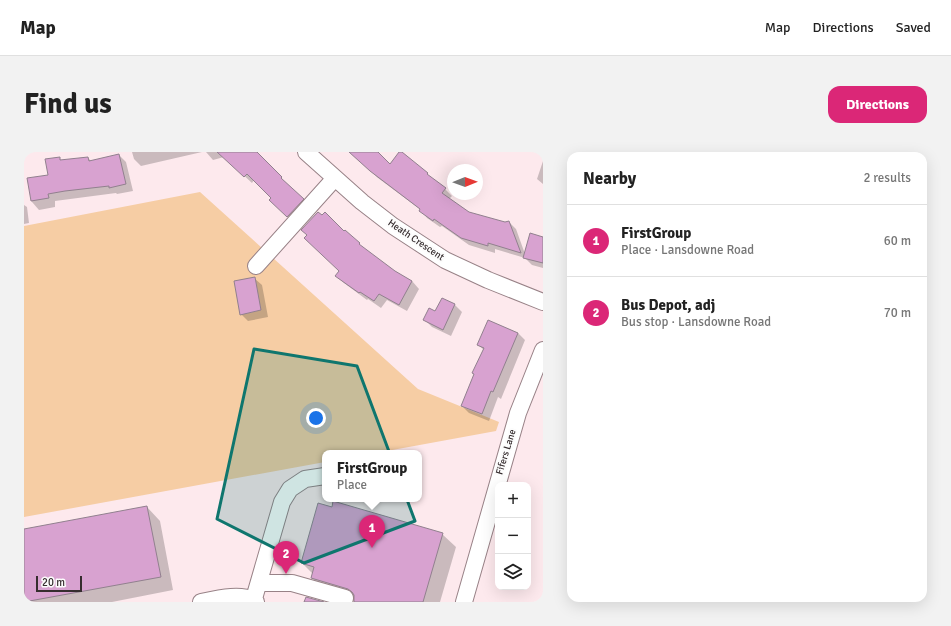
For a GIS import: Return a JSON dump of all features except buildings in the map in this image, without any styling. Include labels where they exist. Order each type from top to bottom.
[{"type":"street","name":"Heath Crescent","points":[[306,152],[334,178],[393,226],[445,260],[488,280],[543,302]]},
{"type":"street","points":[[256,266],[334,178]]},
{"type":"street","name":"Fifers Lane","points":[[464,602],[518,413],[543,350]]},
{"type":"street","points":[[201,602],[224,597],[238,597],[254,601],[282,502],[290,489],[305,479],[322,476]]},
{"type":"street","points":[[259,583],[292,583],[345,598],[344,602]]},
{"type":"highlighted area","points":[[254,349],[357,366],[415,521],[304,563],[217,519]]},
{"type":"shaded area","points":[[200,192],[418,389],[499,422],[496,431],[392,450],[322,450],[322,463],[24,517],[24,226]]},
{"type":"place","name":"FirstGroup","points":[[372,548]]},
{"type":"place","name":"Bus Depot, adj","points":[[286,574]]}]
